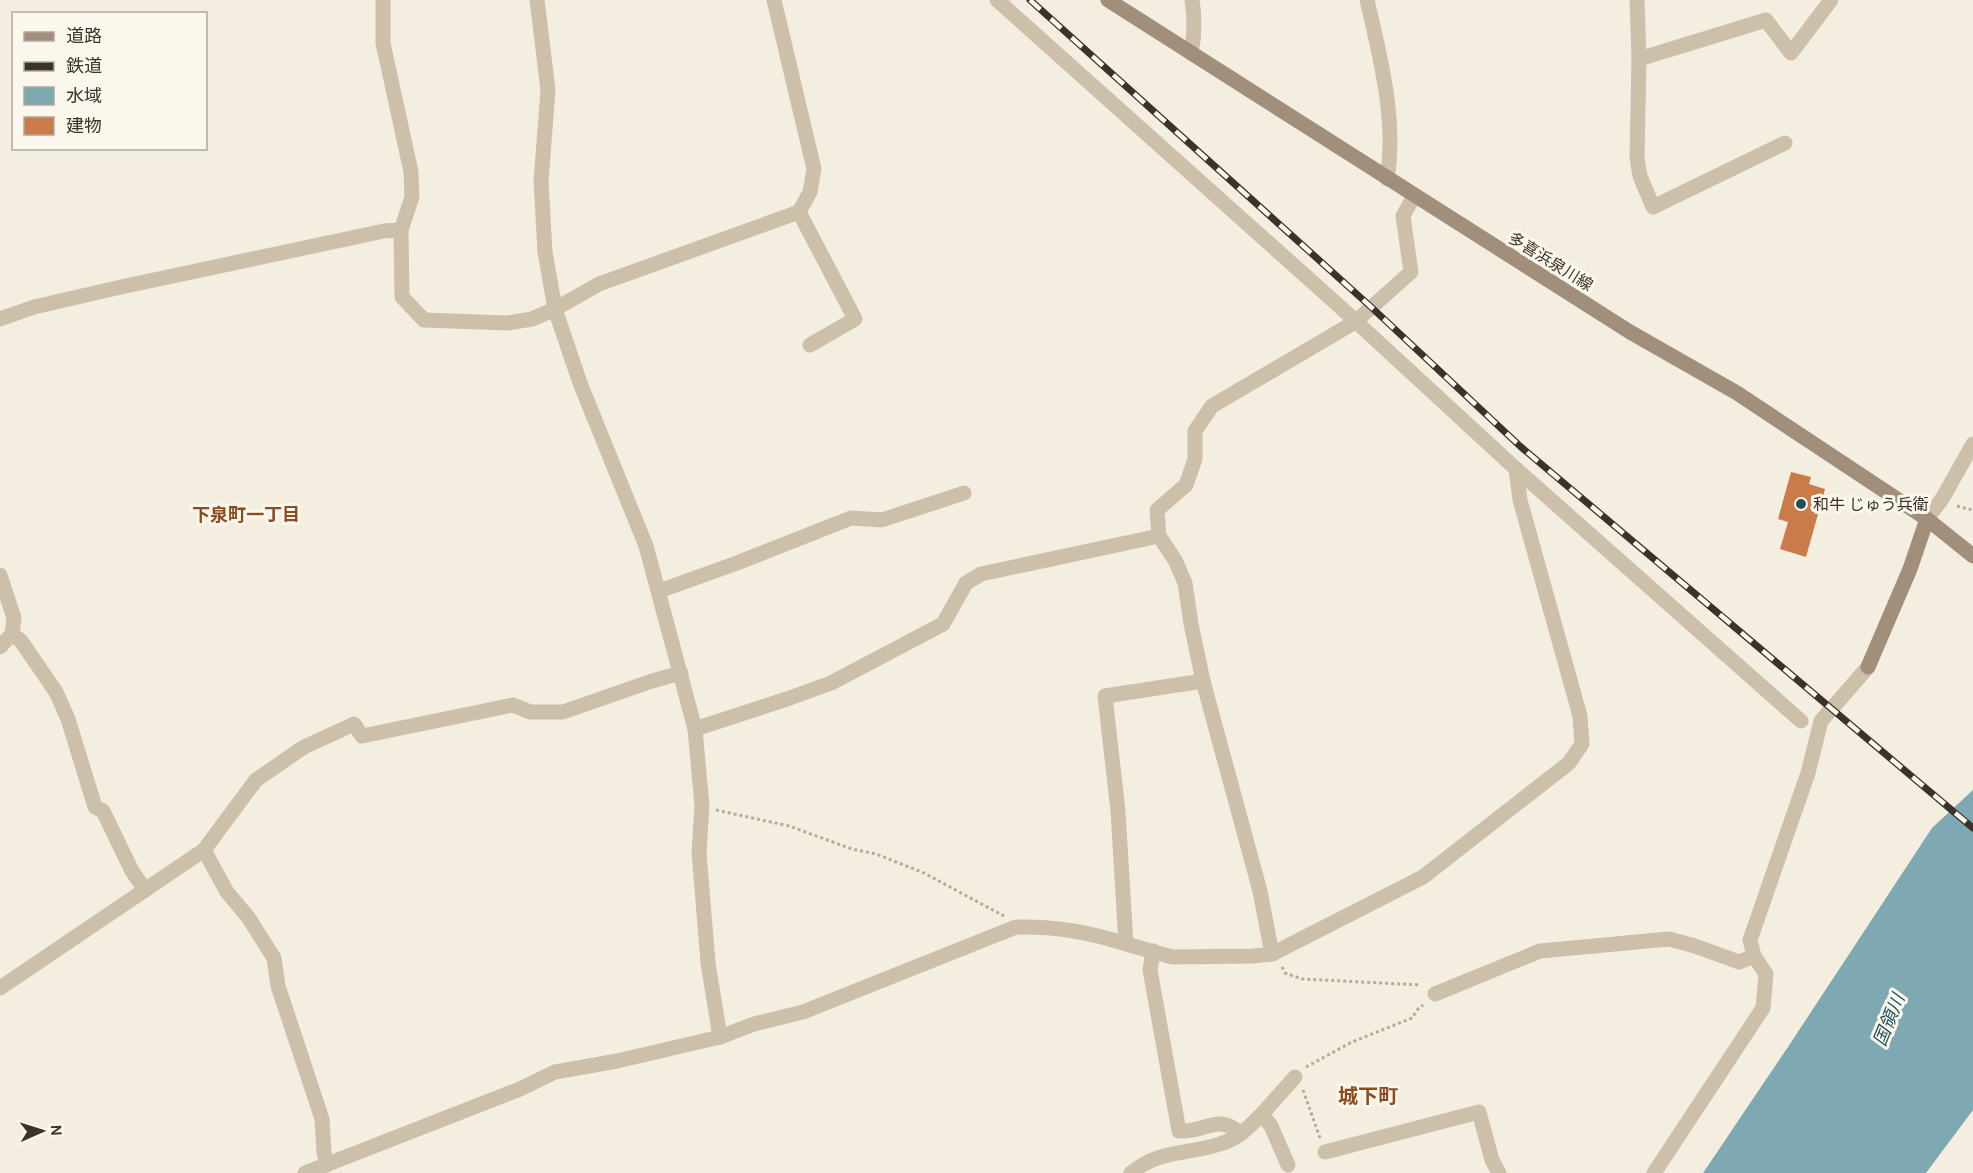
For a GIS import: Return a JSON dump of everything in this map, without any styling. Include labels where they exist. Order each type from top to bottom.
[{"type":"main road","name":"多喜浜泉川線","points":[[1108,0],[1630,332],[1737,393],[1927,519],[1973,556]]},
{"type":"main road","points":[[1869,667],[1910,569],[1927,519]]},
{"type":"street","points":[[383,0],[383,43],[411,172],[412,197],[401,230],[402,297],[424,320],[507,323],[532,319],[599,284],[799,212],[810,192],[814,169],[774,0]]},
{"type":"street","points":[[537,0],[548,90],[541,181],[545,241],[555,309],[580,382],[646,546],[695,729],[702,807],[699,852],[707,952],[720,1037]]},
{"type":"street","points":[[997,0],[1516,469],[1802,721]]},
{"type":"street","points":[[1191,53],[1195,36],[1192,0]]},
{"type":"street","points":[[1367,0],[1378,46],[1389,121],[1391,156],[1387,179]]},
{"type":"street","points":[[1637,0],[1639,58],[1637,158],[1640,176],[1653,207],[1785,143]]},
{"type":"street","points":[[1639,58],[1766,20],[1791,53],[1831,0]]},
{"type":"street","points":[[1272,954],[1260,891],[1203,681],[1185,583],[1159,536],[1157,510],[1186,485],[1195,459],[1196,431],[1212,406],[1355,322],[1411,272],[1403,216],[1414,195]]},
{"type":"street","points":[[799,212],[855,319],[810,345]]},
{"type":"street","points":[[0,319],[34,307],[110,290],[384,231],[401,230]]},
{"type":"street","points":[[1927,519],[1942,499],[1973,444]]},
{"type":"street","points":[[304,1173],[520,1089],[555,1072],[617,1061],[720,1037],[754,1024],[803,1012],[1016,927],[1040,926],[1096,934],[1172,957],[1272,954],[1424,877],[1569,763],[1582,744],[1580,716],[1520,500],[1516,469]]},
{"type":"street","points":[[659,591],[851,518],[882,520],[964,493]]},
{"type":"street","points":[[695,729],[831,683],[943,624],[966,583],[981,574],[1159,536]]},
{"type":"street","points":[[0,575],[14,618],[12,634],[0,647]]},
{"type":"street","points":[[12,634],[21,641],[56,692],[68,719],[95,807],[103,811],[132,871],[145,890]]},
{"type":"street","points":[[1654,1173],[1763,1008],[1766,974],[1754,956],[1750,940],[1808,773],[1821,721],[1869,667]]},
{"type":"street","points":[[0,988],[204,850],[256,780],[304,747],[354,724],[362,736],[513,705],[530,712],[562,712],[681,673]]},
{"type":"street","points":[[1126,944],[1118,811],[1105,696],[1203,681]]},
{"type":"street","points":[[204,850],[227,892],[248,917],[274,958],[278,986],[322,1119],[327,1165]]},
{"type":"street","points":[[1435,994],[1540,951],[1670,939],[1739,962],[1754,956]]},
{"type":"street","points":[[1153,951],[1150,970],[1179,1131],[1192,1132],[1220,1122],[1232,1125],[1241,1134]]},
{"type":"street","points":[[1131,1173],[1144,1162],[1164,1155],[1221,1144],[1241,1134],[1295,1077]]},
{"type":"street","points":[[1325,1152],[1479,1112],[1492,1160],[1499,1173]]},
{"type":"street","points":[[1262,1114],[1271,1126],[1288,1165]]},
{"type":"path","points":[[702,807],[789,826],[852,849],[876,854],[924,873],[1009,918],[1016,927]]},
{"type":"path","points":[[1272,954],[1285,973],[1302,979],[1401,983],[1424,986],[1435,994],[1418,1009],[1412,1018],[1329,1053],[1302,1069],[1295,1077],[1300,1084],[1325,1152]]},
{"type":"water","name":"国領川","points":[[1973,790],[1973,1110],[1926,1173],[1703,1173],[1932,828]]},
{"type":"building","name":"和牛 じゅう兵衛","points":[[1791,472],[1811,477],[1809,484],[1825,489],[1806,557],[1780,549],[1788,522],[1778,519]]},
{"type":"railway","points":[[1030,0],[1370,306],[1521,447],[1973,828]]},
{"type":"place","name":"和牛 じゅう兵衛","points":[[1801,504]]},
{"type":"district","name":"下泉町一丁目","points":[[246,515]]},
{"type":"district","name":"城下町","points":[[1368,1096]]}]
